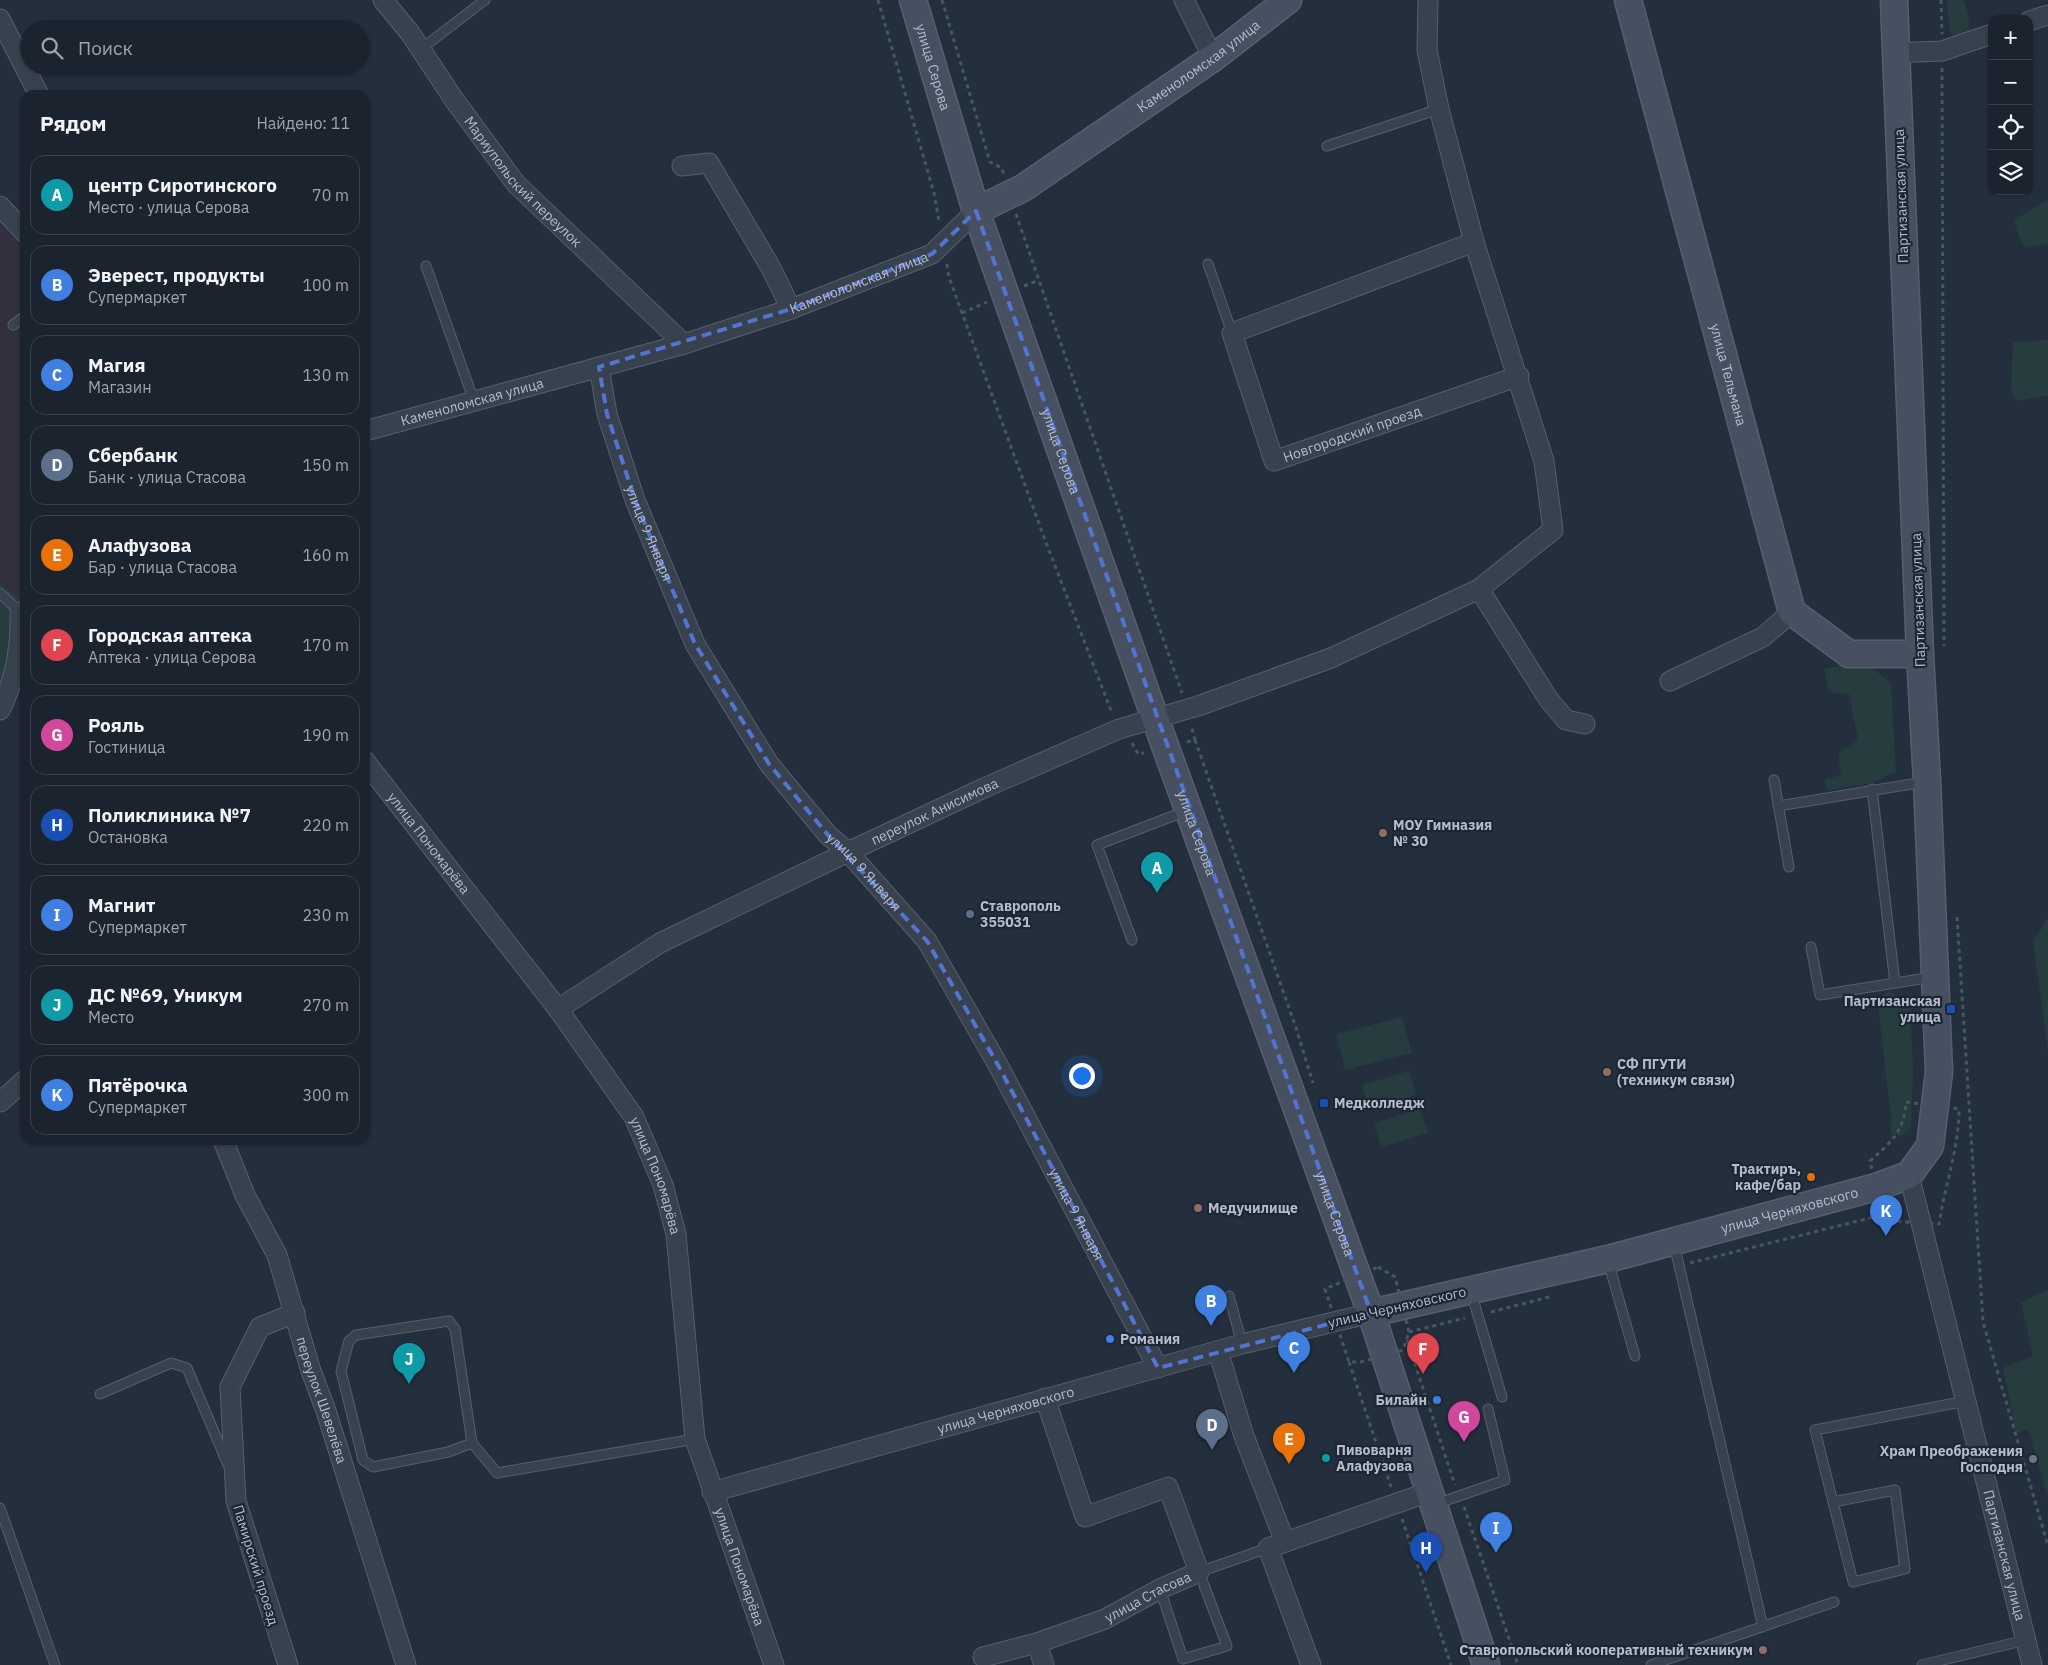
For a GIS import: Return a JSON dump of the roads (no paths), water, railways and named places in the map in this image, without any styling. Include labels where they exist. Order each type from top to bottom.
[{"type":"main road","name":"улица Серова","points":[[913,0],[976,211],[1155,718],[1371,1313],[1486,1665]]},
{"type":"main road","name":"Каменоломская улица","points":[[976,211],[1023,188],[1213,58],[1288,0]]},
{"type":"main road","name":"улица Тельмана","points":[[1628,0],[1792,612]]},
{"type":"main road","name":"Партизанская улица","points":[[1894,0],[1932,654],[1927,781],[1939,1072],[1930,1146],[1909,1175]]},
{"type":"main road","points":[[1792,612],[1849,654],[1932,654]]},
{"type":"main road","name":"улица Черняховского","points":[[1371,1313],[1674,1242],[1876,1187],[1909,1175]]},
{"type":"street","name":"Мариупольский переулок","points":[[383,0],[421,49],[516,184],[684,344]]},
{"type":"street","points":[[1184,0],[1213,58]]},
{"type":"street","points":[[1428,0],[1427,50],[1439,109],[1474,242],[1519,376]]},
{"type":"street","points":[[2033,20],[2048,15]]},
{"type":"street","points":[[0,19],[20,58]]},
{"type":"street","points":[[1896,53],[1942,51],[1988,35]]},
{"type":"street","points":[[29,75],[36,90]]},
{"type":"street","points":[[682,166],[709,163],[771,268],[791,309]]},
{"type":"street","points":[[0,206],[20,228]]},
{"type":"street","name":"Каменоломская улица","points":[[370,430],[684,344],[791,309],[932,254],[976,211]]},
{"type":"street","points":[[1232,333],[1474,242]]},
{"type":"street","name":"Новгородский проезд","points":[[1232,333],[1274,461],[1519,376]]},
{"type":"street","name":"улица 9 Января","points":[[599,367],[606,414],[635,500],[695,644],[769,764],[828,835],[848,852],[927,940],[998,1064],[1158,1368]]},
{"type":"street","name":"переулок Анисимова","points":[[558,1009],[660,943],[848,852],[1110,733],[1198,706],[1331,658],[1479,589],[1553,530],[1544,461],[1519,376]]},
{"type":"street","points":[[1479,589],[1549,700],[1566,720],[1586,724]]},
{"type":"street","points":[[1670,681],[1763,637],[1792,612]]},
{"type":"street","points":[[0,710],[16,667],[20,639]]},
{"type":"street","name":"улица Пономарёва","points":[[370,769],[558,1009],[634,1117],[663,1184],[676,1234],[694,1439],[774,1665]]},
{"type":"street","points":[[3,1092],[20,1083]]},
{"type":"street","name":"переулок Шевелёва","points":[[225,1145],[245,1195],[277,1255],[310,1368],[326,1411],[406,1665]]},
{"type":"street","name":"Партизанская улица","points":[[1909,1175],[2032,1665]]},
{"type":"street","name":"Памирский проезд","points":[[288,1665],[236,1501],[230,1387],[260,1327],[295,1313]]},
{"type":"street","name":"улица Черняховского","points":[[712,1492],[1242,1344],[1371,1313]]},
{"type":"street","points":[[1218,1351],[1311,1665]]},
{"type":"street","name":"улица Стасова","points":[[983,1657],[1037,1643],[1105,1619],[1160,1589],[1200,1572],[1168,1487],[1085,1517],[1045,1398]]},
{"type":"street","points":[[1277,1545],[1431,1498]]},
{"type":"street","points":[[1037,1643],[1044,1665]]},
{"type":"lane","points":[[421,49],[485,0]]},
{"type":"lane","points":[[1327,146],[1439,109]]},
{"type":"lane","points":[[1208,264],[1232,333]]},
{"type":"lane","points":[[426,266],[474,401]]},
{"type":"lane","points":[[13,325],[20,320]]},
{"type":"lane","points":[[0,593],[20,612]]},
{"type":"lane","points":[[1774,780],[1789,867]]},
{"type":"lane","points":[[1778,806],[1927,781]]},
{"type":"lane","points":[[1872,789],[1895,982]]},
{"type":"lane","points":[[1132,940],[1097,845],[1189,810]]},
{"type":"lane","points":[[1811,947],[1820,995],[1934,976]]},
{"type":"lane","points":[[1674,1242],[1763,1627]]},
{"type":"lane","points":[[1608,1258],[1635,1356]]},
{"type":"lane","points":[[1471,1290],[1502,1396]]},
{"type":"lane","points":[[1229,1296],[1242,1344]]},
{"type":"lane","points":[[472,1443],[448,1452],[372,1467],[364,1460],[341,1371],[349,1341],[356,1335],[449,1321],[455,1328],[472,1443],[496,1473],[694,1439]]},
{"type":"lane","points":[[100,1394],[171,1363],[188,1368],[235,1481]]},
{"type":"lane","points":[[1833,1502],[1895,1490],[1905,1569],[1853,1582],[1833,1502],[1815,1430],[1966,1400]]},
{"type":"lane","points":[[1431,1498],[1505,1480],[1488,1409]]},
{"type":"lane","points":[[0,1508],[55,1665]]},
{"type":"lane","points":[[1160,1589],[1183,1660],[1227,1646],[1200,1572],[1277,1545]]},
{"type":"lane","points":[[1651,1665],[1834,1602]]},
{"type":"lane","points":[[1922,1665],[2026,1640]]},
{"type":"place","name":"МОУ Гимназия № 30","points":[[1383,833]]},
{"type":"place","name":"центр Сиротинского","points":[[1157,893]]},
{"type":"place","name":"Ставрополь 355031","points":[[970,914]]},
{"type":"place","name":"Партизанская улица","points":[[1951,1009]]},
{"type":"place","name":"СФ ПГУТИ (техникум связи)","points":[[1607,1072]]},
{"type":"place","name":"Медколледж","points":[[1324,1103]]},
{"type":"place","name":"Трактиръ, кафе/бар","points":[[1811,1177]]},
{"type":"place","name":"Медучилище","points":[[1198,1208]]},
{"type":"place","name":"Пятёрочка","points":[[1886,1236]]},
{"type":"place","name":"Эверест, продукты","points":[[1211,1326]]},
{"type":"place","name":"Романия","points":[[1110,1339]]},
{"type":"place","name":"Магия","points":[[1294,1373]]},
{"type":"place","name":"Городская аптека","points":[[1423,1374]]},
{"type":"place","name":"ДС №69, Уникум","points":[[409,1384]]},
{"type":"place","name":"Билайн","points":[[1437,1400]]},
{"type":"place","name":"Рояль","points":[[1464,1442]]},
{"type":"place","name":"Сбербанк","points":[[1212,1450]]},
{"type":"place","name":"Пивоварня Алафузова","points":[[1326,1458]]},
{"type":"place","name":"Храм Преображения Господня","points":[[2033,1459]]},
{"type":"place","name":"Алафузова","points":[[1289,1464]]},
{"type":"place","name":"Магнит","points":[[1496,1553]]},
{"type":"place","name":"Поликлиника №7","points":[[1426,1573]]},
{"type":"place","name":"Ставропольский кооперативный техникум","points":[[1763,1650]]}]
